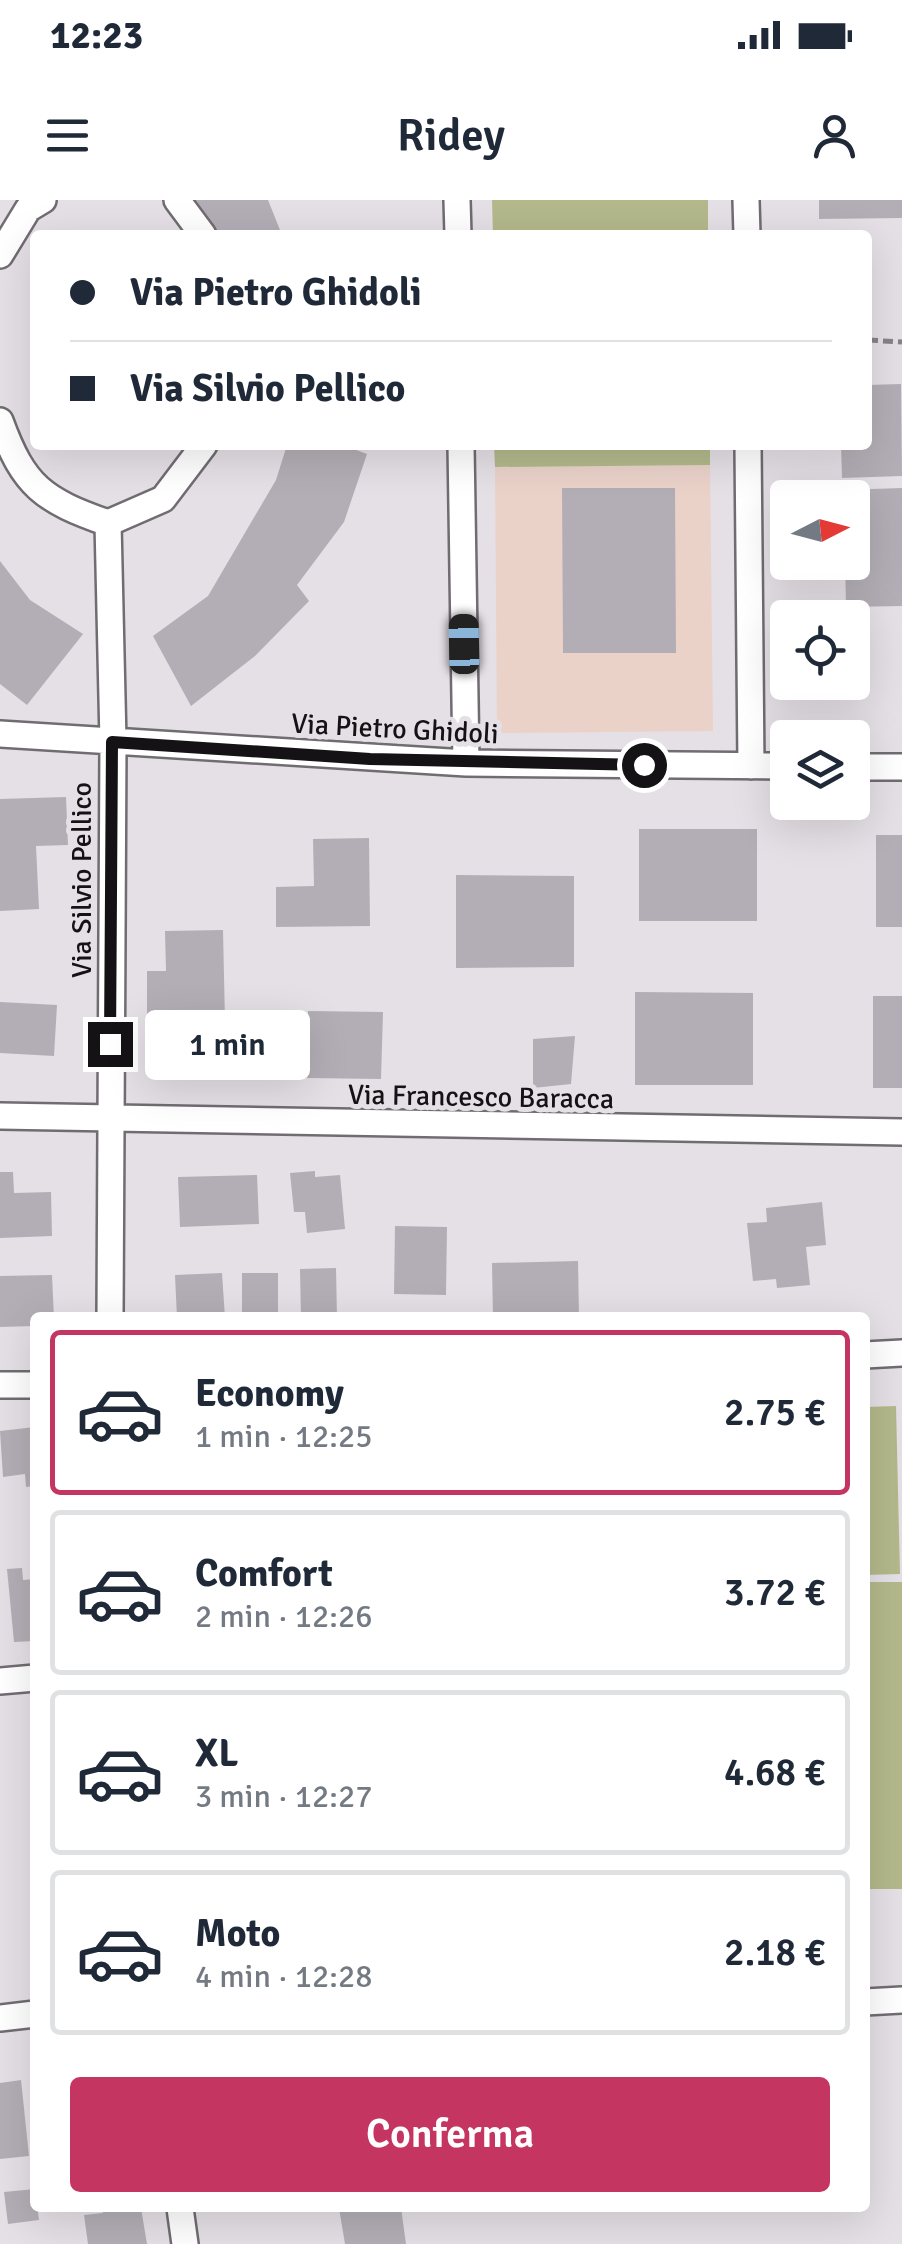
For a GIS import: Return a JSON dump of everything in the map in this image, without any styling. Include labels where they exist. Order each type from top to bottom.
[{"type":"street","points":[[0,255],[28,208],[43,200]]},
{"type":"street","points":[[176,200],[199,230]]},
{"type":"street","points":[[457,200],[458,230]]},
{"type":"street","points":[[746,200],[747,230]]},
{"type":"street","points":[[0,421],[16,466],[57,505],[108,523],[163,500],[200,450]]},
{"type":"street","points":[[459,450],[466,763]]},
{"type":"street","points":[[748,450],[750,766]]},
{"type":"street","name":"Via Silvio Pellico","points":[[108,523],[112,742],[110,1312]]},
{"type":"street","name":"Via Pietro Ghidoli","points":[[0,734],[466,763],[770,766]]},
{"type":"street","points":[[870,767],[902,768]]},
{"type":"street","name":"Via Francesco Baracca","points":[[0,1116],[902,1132]]},
{"type":"street","points":[[870,1354],[902,1353]]},
{"type":"street","points":[[0,1385],[30,1385]]},
{"type":"street","points":[[0,1682],[30,1679]]},
{"type":"street","points":[[870,2002],[902,2000]]},
{"type":"street","points":[[0,2018],[30,2015]]},
{"type":"street","points":[[181,2212],[185,2244]]},
{"type":"path","points":[[872,340],[902,342]]},
{"type":"shaded area","points":[[710,465],[713,731],[497,733],[495,467]]},
{"type":"green space","points":[[492,200],[708,200],[708,230],[493,230]]},
{"type":"green space","points":[[494,450],[710,450],[710,465],[495,467]]},
{"type":"green space","points":[[896,1406],[900,1574],[870,1575],[870,1407]]},
{"type":"green space","points":[[870,1582],[902,1582],[902,1889],[870,1889]]},
{"type":"building","points":[[185,200],[268,200],[280,230],[207,230]]},
{"type":"building","points":[[819,200],[902,200],[902,218],[819,219]]},
{"type":"building","points":[[901,384],[902,476],[842,478],[841,450],[872,450],[872,385]]},
{"type":"building","points":[[285,450],[356,450],[367,454],[344,522],[297,585],[309,601],[255,656],[191,706],[153,636],[208,596],[276,480]]},
{"type":"building","points":[[562,488],[675,488],[676,653],[563,653]]},
{"type":"building","points":[[902,488],[902,606],[870,607],[870,600],[846,600],[845,580],[870,580],[870,489]]},
{"type":"building","points":[[0,561],[30,600],[83,634],[27,705],[0,684]]},
{"type":"building","points":[[66,797],[68,845],[36,846],[39,909],[0,911],[0,799]]},
{"type":"building","points":[[639,829],[757,829],[757,921],[639,921]]},
{"type":"building","points":[[876,835],[902,835],[902,927],[876,927]]},
{"type":"building","points":[[369,838],[370,926],[276,927],[276,887],[314,886],[313,839]]},
{"type":"building","points":[[456,875],[574,876],[574,967],[456,968]]},
{"type":"building","points":[[223,930],[225,1022],[147,1024],[147,971],[166,971],[165,931]]},
{"type":"building","points":[[635,992],[753,993],[753,1085],[635,1085]]},
{"type":"building","points":[[873,996],[902,996],[902,1088],[873,1088]]},
{"type":"building","points":[[0,1002],[57,1005],[54,1056],[0,1053]]},
{"type":"building","points":[[308,1011],[383,1012],[381,1079],[307,1078]]},
{"type":"building","points":[[575,1036],[571,1084],[533,1088],[533,1039]]},
{"type":"building","points":[[315,1171],[315,1177],[340,1175],[345,1229],[307,1233],[305,1212],[294,1212],[290,1173]]},
{"type":"building","points":[[0,1172],[13,1172],[14,1193],[51,1192],[52,1236],[0,1238]]},
{"type":"building","points":[[257,1175],[259,1224],[180,1227],[178,1177]]},
{"type":"building","points":[[822,1202],[826,1245],[806,1247],[810,1285],[777,1288],[776,1279],[753,1281],[747,1223],[767,1222],[766,1208]]},
{"type":"building","points":[[395,1226],[447,1227],[446,1295],[394,1294]]},
{"type":"building","points":[[578,1261],[579,1312],[493,1312],[492,1263]]},
{"type":"building","points":[[336,1268],[337,1312],[301,1312],[300,1269]]},
{"type":"building","points":[[222,1273],[225,1312],[177,1312],[175,1275]]},
{"type":"building","points":[[242,1273],[278,1273],[278,1312],[242,1312]]},
{"type":"building","points":[[52,1275],[54,1312],[30,1312],[30,1326],[0,1327],[0,1276]]},
{"type":"building","points":[[30,1428],[30,1487],[26,1487],[25,1474],[3,1477],[0,1431]]},
{"type":"building","points":[[22,1568],[23,1580],[30,1579],[30,1641],[14,1642],[7,1569]]},
{"type":"building","points":[[21,2080],[29,2156],[0,2159],[0,2083]]},
{"type":"building","points":[[30,2189],[30,2212],[38,2212],[39,2220],[8,2224],[4,2192]]},
{"type":"building","points":[[142,2212],[147,2244],[88,2244],[84,2215]]},
{"type":"building","points":[[340,2212],[402,2212],[406,2244],[345,2244]]},
{"type":"route","points":[[110,1044],[112,742],[370,759],[644,765]]}]
